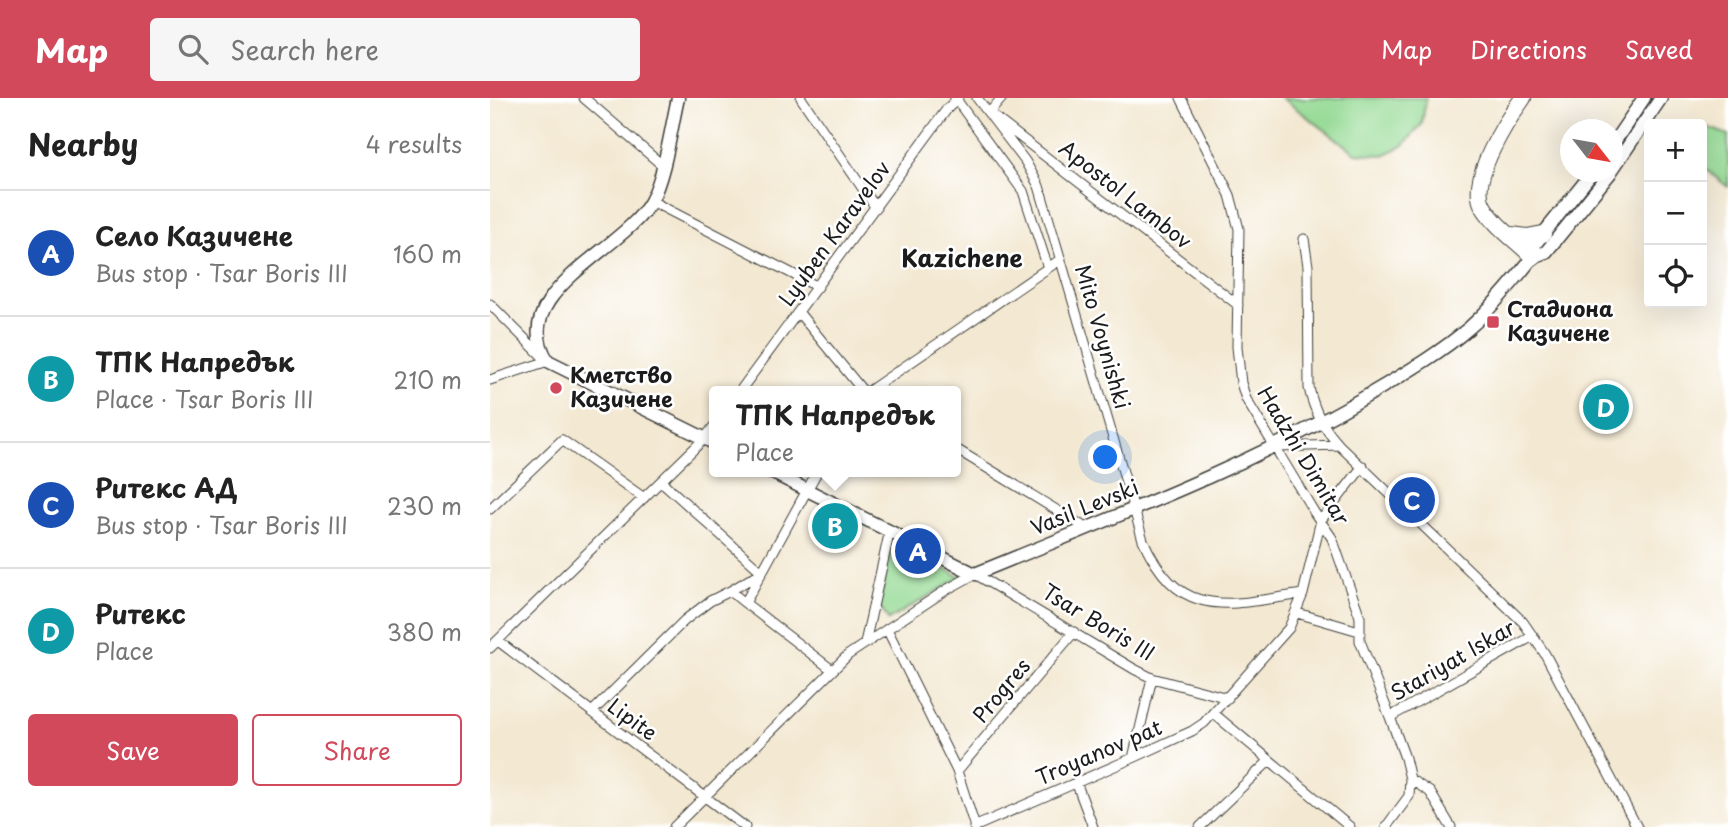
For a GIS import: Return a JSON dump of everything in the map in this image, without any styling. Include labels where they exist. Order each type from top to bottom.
[{"type":"highway","points":[[1518,102],[1489,157],[1478,187],[1484,207],[1533,257]]},
{"type":"highway","points":[[1511,235],[1527,237],[1543,234]]},
{"type":"street","points":[[584,98],[662,165]]},
{"type":"street","points":[[548,361],[537,336],[540,318],[548,301],[635,220],[651,201],[678,98]]},
{"type":"street","points":[[801,98],[876,208]]},
{"type":"street","name":"Lyuben Karavelov","points":[[744,386],[956,98]]},
{"type":"street","name":"Mito Voynishki","points":[[956,98],[1023,191],[1048,268]]},
{"type":"street","name":"Mito Voynishki","points":[[977,98],[1034,175],[1062,259],[1134,509],[1152,560],[1162,575],[1189,596],[1205,602],[1221,604],[1303,594]]},
{"type":"street","points":[[989,113],[1002,98]]},
{"type":"street","name":"Hadzhi Dimitar","points":[[1181,98],[1237,212],[1237,347],[1241,383],[1246,399],[1332,538],[1360,617],[1359,631]]},
{"type":"street","name":"Vasil Levski","points":[[1623,155],[1661,98]]},
{"type":"street","points":[[1623,129],[1642,101]]},
{"type":"street","name":"Apostol Lambov","points":[[989,113],[1238,305]]},
{"type":"street","name":"Vasil Levski","points":[[1533,257],[1535,244],[1585,182]]},
{"type":"street","name":"Vasil Levski","points":[[674,827],[831,669],[865,643],[975,574],[1276,447],[1407,372],[1469,328],[1533,257],[1546,252],[1603,182]]},
{"type":"street","points":[[651,201],[818,287]]},
{"type":"street","points":[[1304,239],[1308,266],[1309,388],[1312,404],[1321,423],[1339,444],[1511,609],[1533,636],[1637,827]]},
{"type":"street","points":[[876,386],[1062,259]]},
{"type":"street","points":[[490,304],[548,361],[709,441]]},
{"type":"street","points":[[799,313],[859,386]]},
{"type":"street","points":[[490,380],[548,361]]},
{"type":"street","points":[[490,509],[562,440],[644,498]]},
{"type":"street","points":[[490,648],[662,481],[709,442]]},
{"type":"street","points":[[1276,447],[1339,444]]},
{"type":"street","points":[[961,452],[1086,528]]},
{"type":"street","points":[[1227,698],[1280,641],[1297,613],[1321,520],[1363,466]]},
{"type":"street","name":"Tsar Boris III","points":[[781,477],[975,574],[1152,678],[1227,698]]},
{"type":"street","points":[[745,603],[814,477]]},
{"type":"street","points":[[662,481],[762,572]]},
{"type":"street","points":[[865,643],[890,530]]},
{"type":"street","points":[[592,712],[685,620],[709,601],[762,572]]},
{"type":"street","points":[[730,591],[831,669]]},
{"type":"street","points":[[1297,613],[1359,631],[1360,641],[1390,716],[1410,779],[1409,796],[1386,827]]},
{"type":"street","points":[[887,629],[957,771],[975,827]]},
{"type":"street","name":"Progres","points":[[957,771],[1074,632]]},
{"type":"street","name":"Stariyat Iskar","points":[[1390,716],[1533,636]]},
{"type":"street","name":"Lipite","points":[[498,641],[746,827]]},
{"type":"street","points":[[1133,758],[1152,678]]},
{"type":"street","name":"Troyanov pat","points":[[975,827],[1192,731],[1227,698]]},
{"type":"street","points":[[1213,713],[1350,827]]},
{"type":"street","points":[[1200,827],[1269,761]]},
{"type":"street","points":[[1410,779],[1430,792],[1451,827]]},
{"type":"street","points":[[1076,782],[1093,827]]},
{"type":"green space","points":[[1282,98],[1426,98],[1422,124],[1403,146],[1383,155],[1356,153]]},
{"type":"green space","points":[[1707,127],[1728,135],[1728,187],[1707,170]]},
{"type":"green space","points":[[893,542],[961,577],[888,620],[879,604]]},
{"type":"place","name":"Стадиона Казичене","points":[[1493,322]]},
{"type":"place","name":"Кметство Казичене","points":[[556,388]]},
{"type":"place","name":"Ритекс","points":[[1606,407]]},
{"type":"place","name":"Ритекс АД","points":[[1412,500]]},
{"type":"place","name":"ТПК Напредък","points":[[835,526]]},
{"type":"place","name":"Село Казичене","points":[[918,551]]},
{"type":"district","name":"Kazichene","points":[[962,259]]}]
